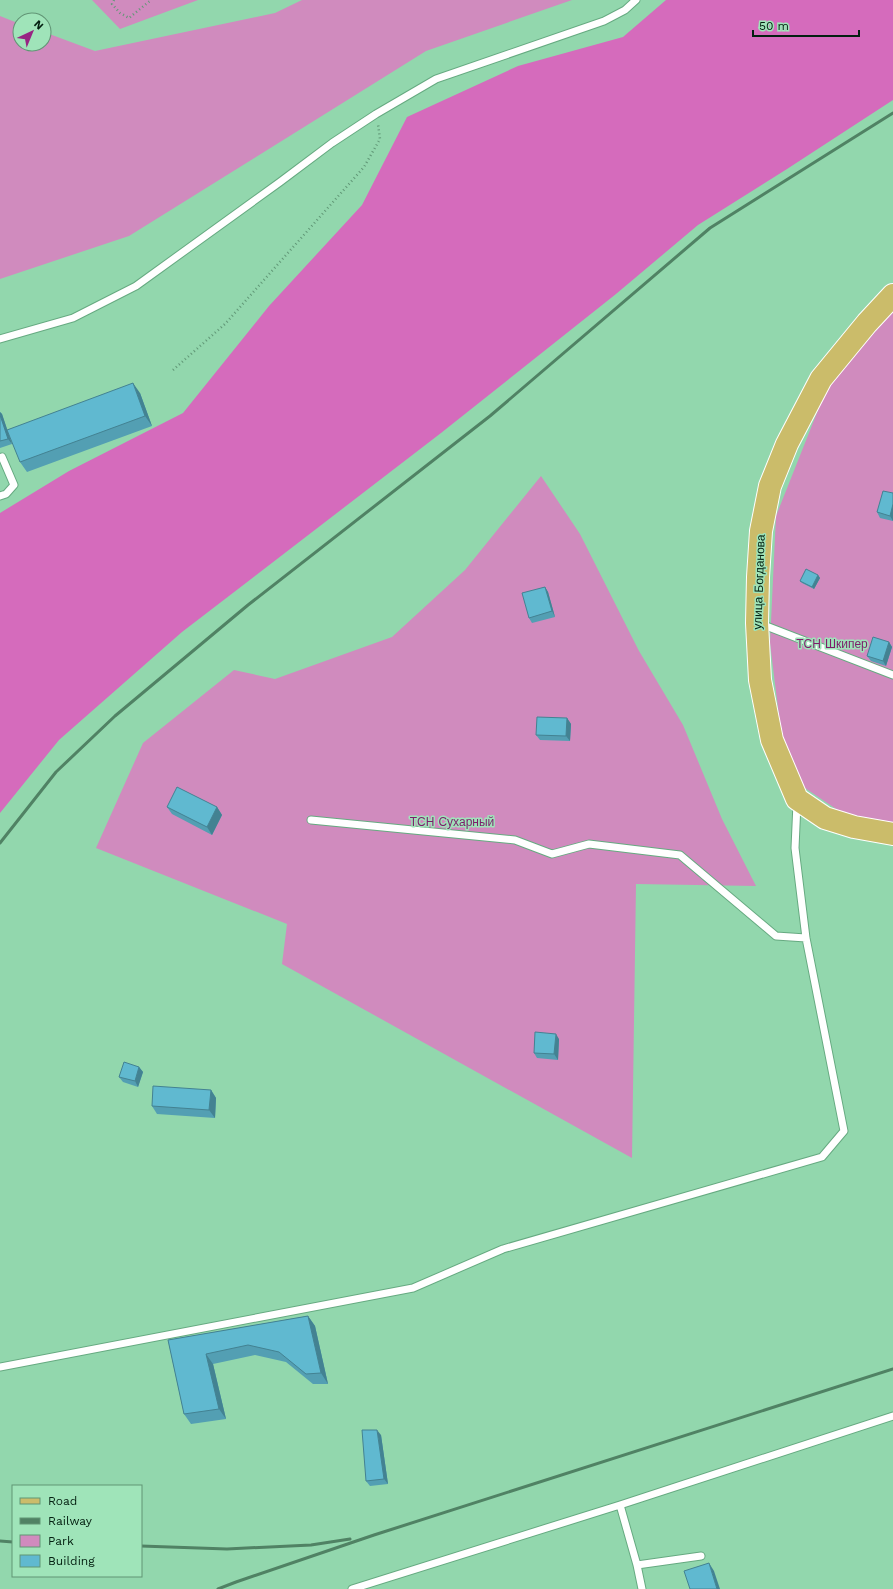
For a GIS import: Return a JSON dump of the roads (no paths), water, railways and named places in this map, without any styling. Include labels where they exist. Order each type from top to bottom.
[{"type":"main road","name":"улица Богданова","points":[[797,799],[772,740],[760,680],[757,623],[761,531],[770,486],[787,444],[821,379],[867,323],[893,295]]},
{"type":"main road","points":[[797,799],[825,818],[854,827],[893,834]]},
{"type":"lane","points":[[0,339],[73,318],[136,286],[332,143],[376,114],[436,79],[604,21],[625,10],[636,0]]},
{"type":"lane","points":[[0,496],[6,494],[14,485],[2,457]]},
{"type":"lane","points":[[757,623],[893,675]]},
{"type":"lane","points":[[0,1367],[413,1288],[503,1249],[822,1157],[844,1131],[806,938],[795,848],[797,799]]},
{"type":"lane","points":[[312,820],[515,840],[552,854],[589,844],[680,855],[776,936],[806,938]]},
{"type":"lane","points":[[352,1589],[620,1505],[893,1416]]},
{"type":"lane","points":[[620,1505],[637,1565],[642,1589]]},
{"type":"lane","points":[[637,1565],[701,1556]]},
{"type":"railway","points":[[0,843],[56,772],[115,716],[248,605],[490,416],[710,228],[893,113]]},
{"type":"railway","points":[[218,1589],[374,1535],[893,1369]]},
{"type":"railway","points":[[142,1546],[227,1549],[311,1545],[350,1539]]},
{"type":"railway","points":[[0,1541],[12,1542]]},
{"type":"park label","name":"ТСН Шкипер","points":[[832,644]]},
{"type":"park label","name":"ТСН Сухарный","points":[[452,822]]}]
